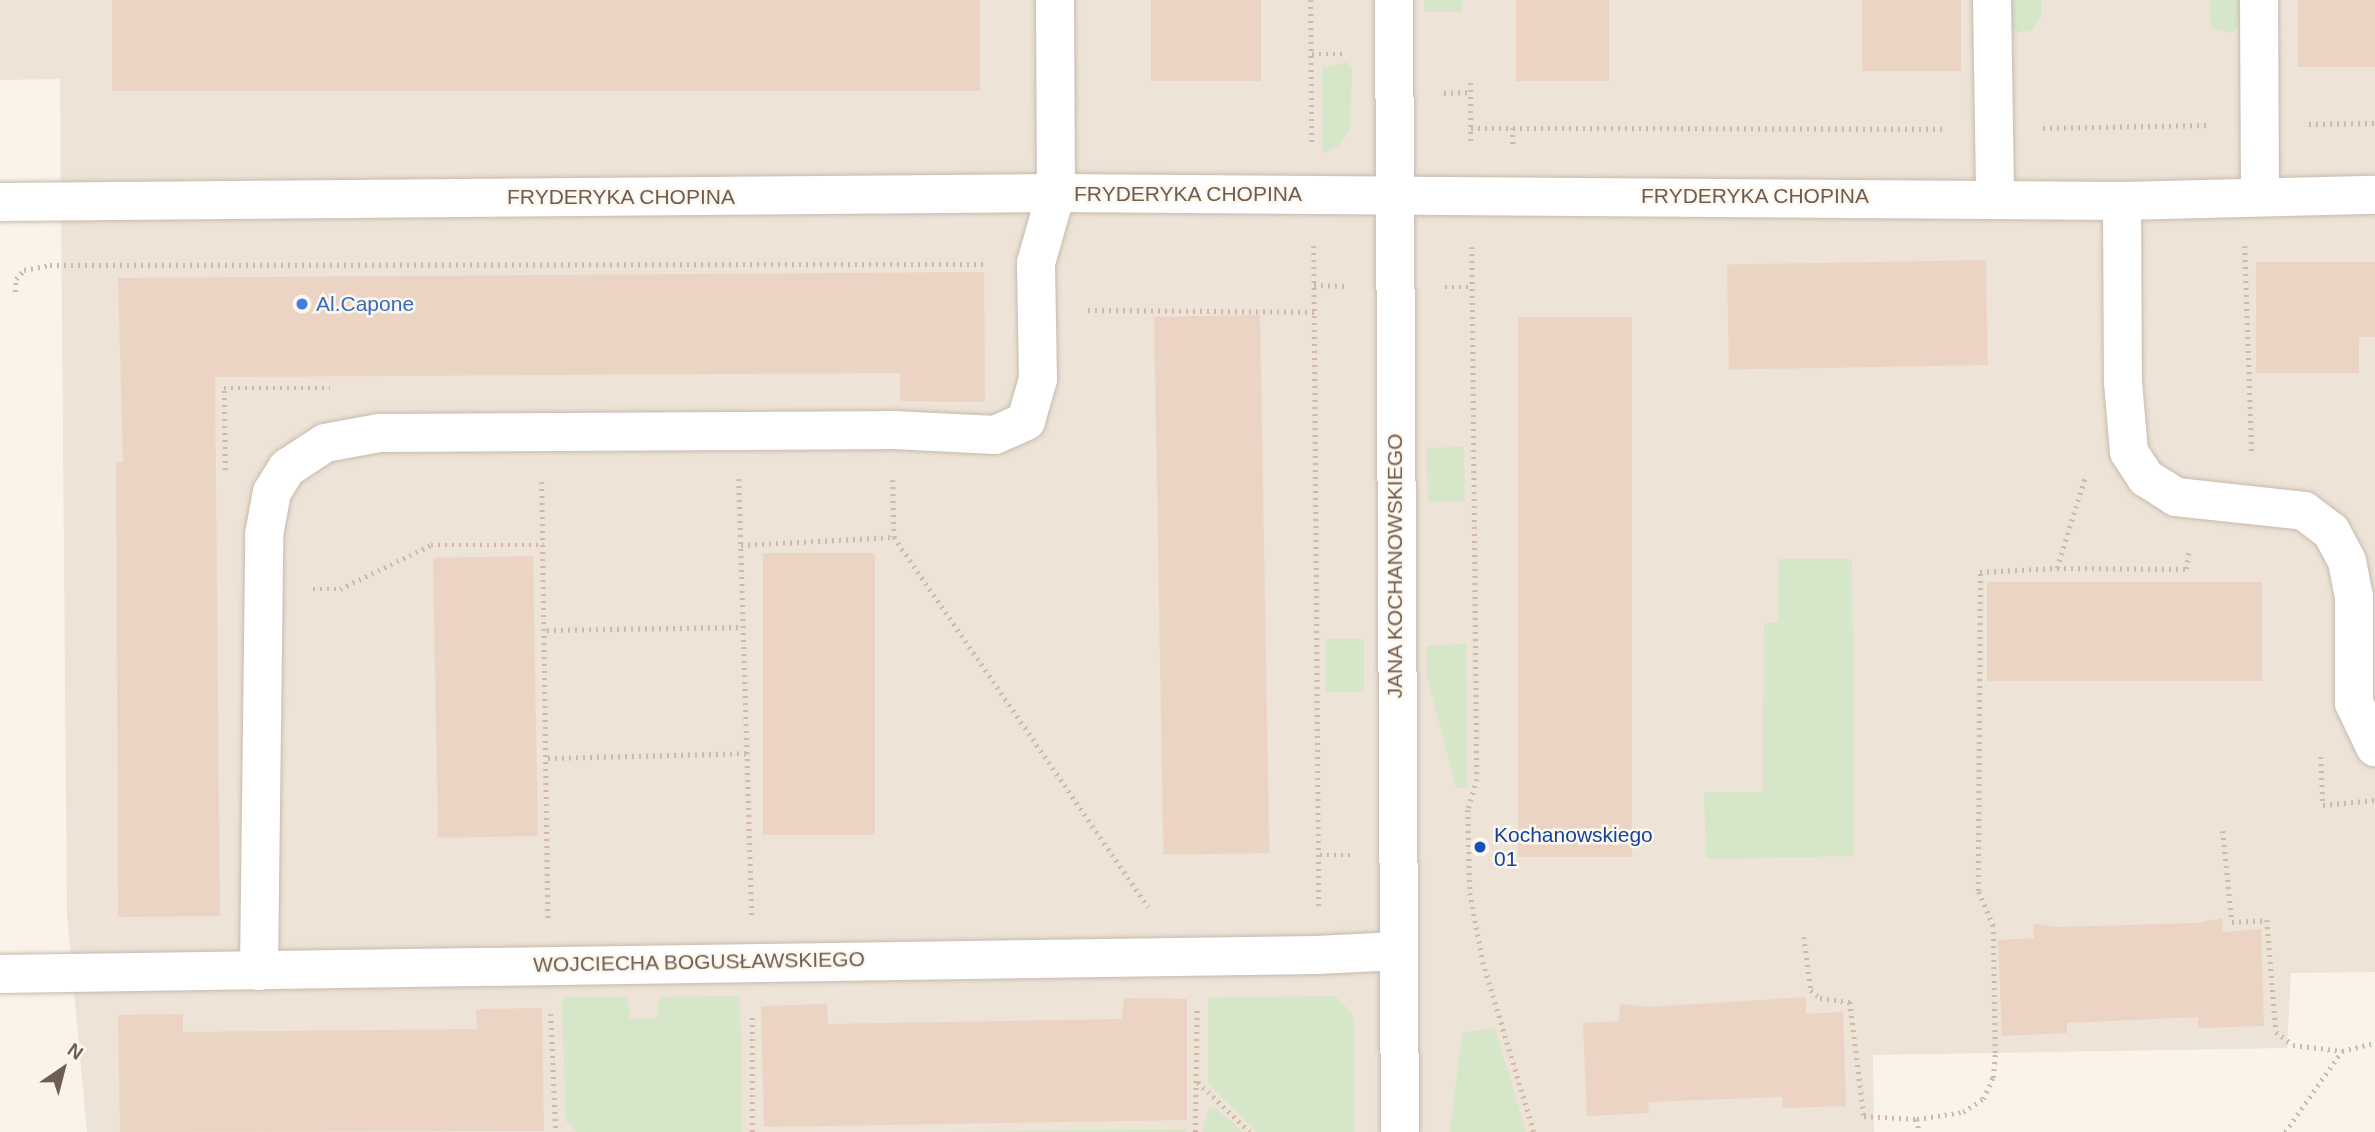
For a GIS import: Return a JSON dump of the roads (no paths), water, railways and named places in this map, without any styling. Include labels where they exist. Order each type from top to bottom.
[{"type":"street","points":[[260,971],[264,535],[272,492],[287,468],[324,443],[379,433],[738,430],[995,435],[1026,421],[1034,406],[1038,379],[1036,263],[1056,193],[1055,0]]},
{"type":"street","name":"JANA KOCHANOWSKIEGO","points":[[1394,0],[1400,1132]]},
{"type":"street","points":[[1992,0],[1996,197]]},
{"type":"street","points":[[2259,0],[2260,197]]},
{"type":"street","name":"FRYDERYKA CHOPINA","points":[[0,202],[1056,193],[1996,197],[2122,201],[2375,195]]},
{"type":"street","points":[[2122,201],[2123,382],[2129,452],[2146,478],[2176,497],[2304,511],[2331,531],[2337,541],[2354,596],[2354,703],[2375,747]]},
{"type":"street","name":"WOJCIECHA BOGUSŁAWSKIEGO","points":[[0,974],[260,971],[548,963],[753,964],[1177,954],[1317,956],[1398,951]]},
{"type":"place","name":"Al.Capone","points":[[302,304]]},
{"type":"place","name":"Kochanowskiego 01","points":[[1480,847]]}]
